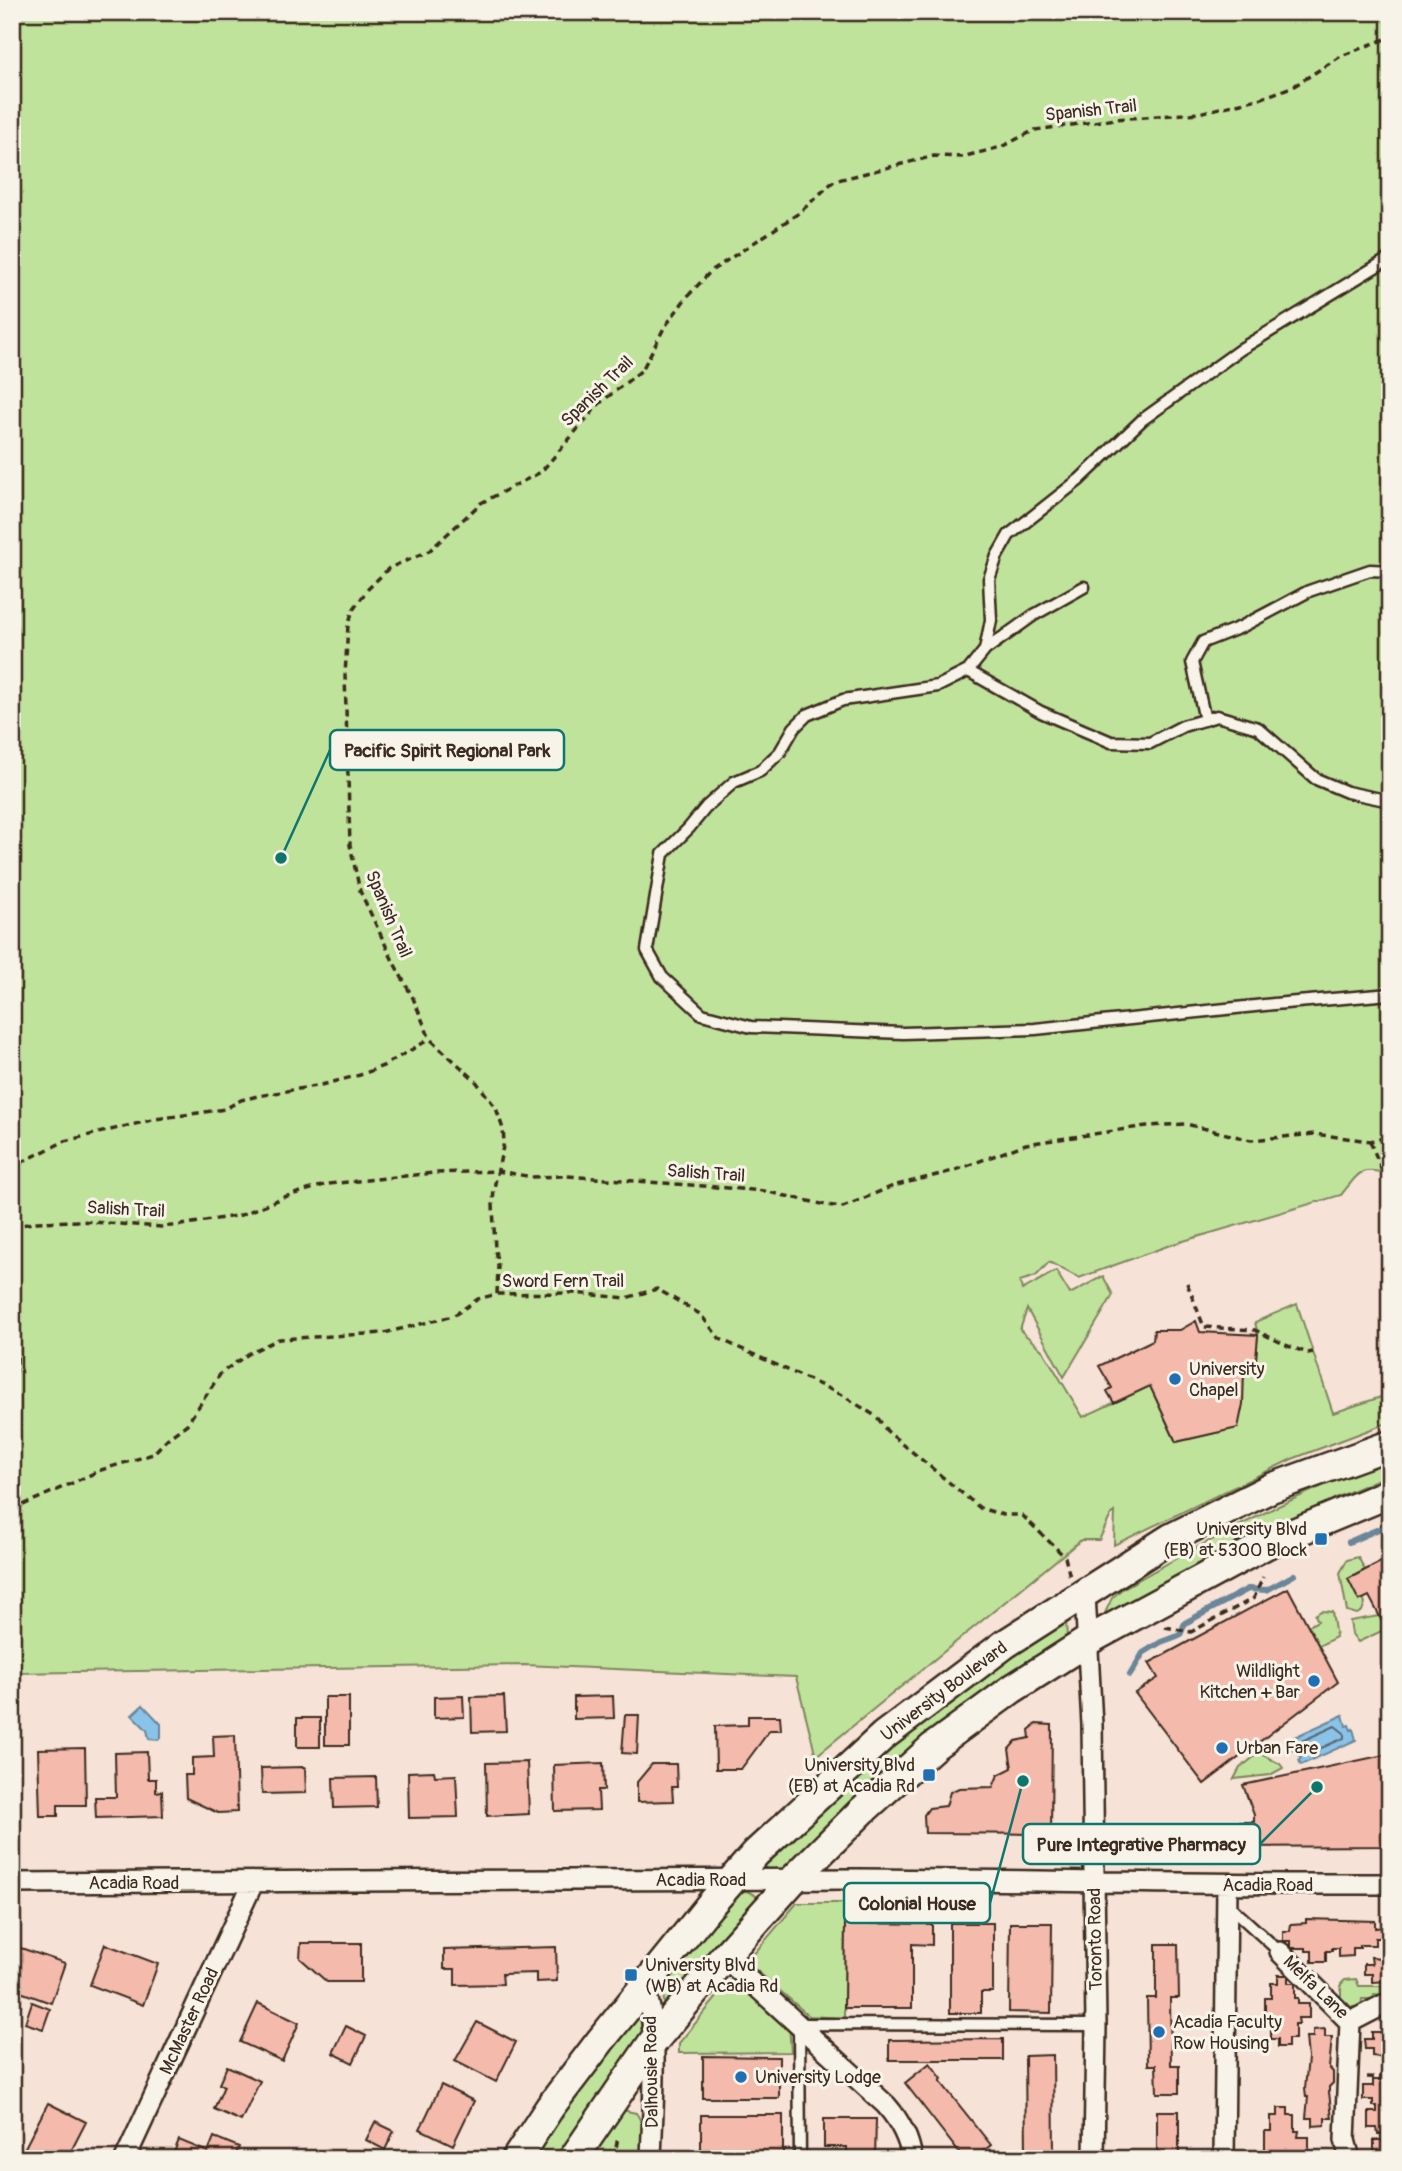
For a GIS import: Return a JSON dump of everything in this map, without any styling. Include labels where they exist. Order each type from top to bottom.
[{"type":"main road","name":"University Boulevard","points":[[516,2159],[550,2107],[643,1986],[732,1879],[804,1806],[883,1736],[974,1666],[1047,1617],[1077,1589],[1258,1494],[1390,1445]]},
{"type":"main road","points":[[573,2159],[653,2042],[724,1957],[793,1880],[862,1811],[933,1747],[1012,1689],[1089,1640],[1267,1544],[1390,1493]]},
{"type":"street","name":"Toronto Road","points":[[1077,1589],[1089,1640],[1096,2025],[1094,2159]]},
{"type":"street","name":"Acadia Road","points":[[12,1883],[732,1879],[1094,1882],[1226,1894],[1390,1884]]},
{"type":"street","name":"McMaster Road","points":[[125,2159],[253,1883]]},
{"type":"street","points":[[1224,2159],[1226,1894]]},
{"type":"street","name":"Melfa Lane","points":[[1280,1952],[1350,2022],[1383,2004],[1390,2004]]},
{"type":"street","points":[[724,1957],[886,2105],[899,2120],[911,2148],[912,2159]]},
{"type":"street","name":"Dalhousie Road","points":[[643,1986],[648,1995],[653,2042],[651,2159]]},
{"type":"street","points":[[1350,2022],[1345,2140],[1350,2159]]},
{"type":"lane","points":[[985,650],[991,620],[989,579],[997,556],[1009,535],[1080,480],[1142,420],[1241,349],[1390,258]]},
{"type":"lane","points":[[1205,720],[1192,662],[1203,642],[1241,627],[1309,592],[1370,570],[1390,571]]},
{"type":"lane","points":[[1084,587],[1034,615],[985,650],[968,671],[938,686],[843,700],[807,715],[794,728],[780,752],[760,771],[734,782],[707,806],[663,854],[647,950],[662,977],[702,1014],[751,1027],[903,1033],[1035,1029],[1274,1004],[1390,995]]},
{"type":"lane","points":[[968,671],[1041,712],[1111,742],[1150,743],[1183,726],[1217,716],[1258,728],[1316,779],[1347,792],[1390,801]]},
{"type":"lane","points":[[1226,1894],[1280,1952]]},
{"type":"lane","points":[[800,2159],[799,2024],[1096,2025]]},
{"type":"path","name":"Spanish Trail","points":[[497,1294],[494,1204],[504,1142],[503,1129],[496,1108],[475,1080],[430,1040],[413,998],[360,891],[350,845],[345,676],[348,623],[353,610],[375,581],[389,568],[429,551],[476,507],[532,477],[548,465],[570,435],[600,403],[642,370],[664,328],[710,271],[799,213],[834,181],[934,156],[962,157],[975,154],[1001,147],[1034,130],[1116,119],[1199,113],[1262,98],[1294,86],[1340,56],[1390,37]]},
{"type":"path","points":[[12,1171],[24,1161],[65,1140],[156,1119],[225,1109],[241,1100],[321,1086],[360,1075],[430,1040]]},
{"type":"path","name":"Salish Trail","points":[[12,1227],[37,1222],[79,1221],[161,1227],[181,1225],[241,1215],[328,1184],[434,1173],[498,1171],[531,1177],[567,1177],[752,1190],[843,1207],[893,1186],[953,1171],[1026,1144],[1147,1126],[1186,1124],[1251,1140],[1314,1134],[1370,1142],[1390,1137]]},
{"type":"path","points":[[1370,1142],[1390,1191]]},
{"type":"path","points":[[1187,1283],[1204,1327],[1255,1331],[1298,1350],[1313,1352]]},
{"type":"path","points":[[12,1285],[16,1298],[13,1317],[18,1357],[16,1376],[12,1382]]},
{"type":"path","name":"Sword Fern Trail","points":[[12,1510],[101,1470],[153,1454],[187,1424],[221,1373],[260,1347],[279,1339],[384,1333],[453,1316],[478,1299],[497,1294],[573,1293],[626,1298],[657,1289],[699,1314],[720,1339],[842,1395],[877,1417],[887,1431],[980,1508],[1003,1515],[1022,1515],[1065,1558],[1077,1589]]},
{"type":"path","points":[[1159,1626],[1191,1632],[1254,1598],[1263,1577]]},
{"type":"path","points":[[1196,1845],[1218,1845],[1218,1857]]},
{"type":"green space","points":[[12,12],[1390,12],[1390,1175],[1366,1171],[1357,1176],[1341,1195],[1173,1244],[1079,1278],[1049,1262],[1036,1276],[1020,1281],[1022,1290],[1056,1271],[1070,1294],[1103,1276],[1113,1295],[1064,1377],[1027,1309],[1020,1330],[1043,1351],[1083,1417],[1150,1386],[1176,1442],[1237,1428],[1244,1371],[1255,1371],[1258,1335],[1255,1322],[1297,1304],[1333,1413],[1390,1394],[1390,1422],[1292,1459],[1114,1545],[1115,1512],[1099,1540],[1081,1540],[816,1756],[796,1677],[525,1665],[12,1673]]},
{"type":"green space","points":[[1390,1455],[1390,1474],[1338,1497],[1108,1616],[1105,1613],[1112,1598],[1122,1589],[1188,1552],[1274,1508]]},
{"type":"green space","points":[[1358,1557],[1365,1570],[1348,1579],[1359,1600],[1363,1598],[1365,1603],[1362,1611],[1357,1614],[1347,1611],[1340,1573],[1347,1560]]},
{"type":"green space","points":[[1321,1611],[1332,1612],[1336,1637],[1319,1646],[1308,1626],[1318,1621],[1315,1615]]},
{"type":"green space","points":[[1379,1616],[1386,1629],[1358,1642],[1352,1634],[1350,1621]]},
{"type":"green space","points":[[1066,1620],[1067,1640],[792,1869],[770,1870],[760,1865],[796,1822],[1001,1655]]},
{"type":"green space","points":[[1259,1753],[1283,1768],[1270,1775],[1234,1779],[1240,1768]]},
{"type":"green space","points":[[747,1891],[760,1898],[668,2005],[664,2003],[662,1973],[730,1893]]},
{"type":"green space","points":[[797,1903],[863,1903],[863,1923],[845,1924],[844,2018],[809,2016],[747,1962]]},
{"type":"green space","points":[[732,1979],[789,2024],[791,2052],[679,2053],[679,2043]]},
{"type":"green space","points":[[1356,1979],[1359,1986],[1387,1986],[1387,1995],[1374,1994],[1374,1999],[1362,1999],[1361,2007],[1346,2007],[1346,2004],[1341,2003],[1341,1984],[1345,1980]]},
{"type":"green space","points":[[634,2013],[640,2016],[643,2041],[565,2159],[528,2159]]},
{"type":"green space","points":[[622,2110],[636,2113],[639,2118],[644,2135],[644,2159],[586,2159]]},
{"type":"water","points":[[143,1705],[161,1724],[161,1738],[158,1740],[149,1739],[147,1730],[132,1715]]},
{"type":"water","points":[[1343,1715],[1346,1726],[1349,1725],[1351,1730],[1353,1729],[1356,1740],[1301,1765],[1301,1758],[1295,1750],[1292,1751],[1289,1744],[1292,1743],[1290,1739]]},
{"type":"building","name":"University Chapel","points":[[1196,1321],[1200,1332],[1258,1335],[1255,1371],[1244,1371],[1243,1404],[1238,1428],[1176,1442],[1150,1386],[1114,1403],[1107,1391],[1112,1388],[1099,1366],[1153,1340],[1154,1330],[1180,1330]]},
{"type":"building","points":[[1390,1557],[1390,1636],[1369,1596],[1359,1601],[1348,1579]]},
{"type":"building","points":[[1288,1588],[1338,1682],[1204,1784],[1135,1693],[1158,1678],[1149,1663]]},
{"type":"building","points":[[463,1696],[464,1717],[434,1718],[434,1697]]},
{"type":"building","points":[[504,1696],[506,1731],[472,1732],[471,1697]]},
{"type":"building","points":[[613,1696],[614,1718],[574,1719],[574,1697]]},
{"type":"building","points":[[325,1697],[349,1697],[349,1745],[325,1745]]},
{"type":"building","points":[[625,1715],[639,1715],[637,1754],[622,1753]]},
{"type":"building","points":[[748,1716],[780,1716],[781,1730],[770,1730],[741,1769],[716,1769],[715,1726],[748,1725]]},
{"type":"building","points":[[297,1718],[320,1718],[320,1747],[297,1747]]},
{"type":"building","points":[[1036,1724],[1052,1725],[1051,1834],[925,1833],[924,1815],[929,1808],[946,1806],[950,1792],[959,1788],[993,1787],[998,1775],[1012,1768],[1009,1749],[1016,1741],[1030,1738],[1029,1730]]},
{"type":"building","points":[[235,1735],[237,1812],[218,1813],[186,1798],[185,1775],[192,1775],[192,1758],[214,1757],[213,1736]]},
{"type":"building","points":[[85,1748],[86,1805],[58,1805],[58,1816],[40,1816],[38,1749]]},
{"type":"building","points":[[147,1752],[148,1779],[156,1779],[156,1792],[162,1791],[163,1816],[96,1818],[95,1797],[116,1797],[115,1753]]},
{"type":"building","points":[[1389,1754],[1390,1846],[1222,1847],[1222,1822],[1254,1822],[1243,1785]]},
{"type":"building","points":[[527,1762],[529,1814],[487,1816],[486,1763]]},
{"type":"building","points":[[603,1763],[604,1790],[598,1790],[599,1810],[555,1811],[554,1765]]},
{"type":"building","points":[[652,1764],[676,1764],[677,1787],[672,1787],[673,1801],[637,1802],[637,1782]]},
{"type":"building","points":[[305,1767],[306,1793],[262,1794],[261,1768]]},
{"type":"building","points":[[434,1771],[435,1776],[456,1775],[458,1817],[409,1818],[408,1772]]},
{"type":"building","points":[[376,1777],[377,1807],[334,1808],[333,1778]]},
{"type":"building","points":[[1306,1919],[1375,1921],[1375,1928],[1383,1927],[1383,1938],[1375,1938],[1375,1945],[1353,1948],[1353,1956],[1339,1957],[1339,1948],[1332,1948],[1332,1951],[1326,1951],[1326,1962],[1312,1962],[1312,1951],[1306,1951],[1306,1948],[1291,1948],[1291,1941],[1283,1941],[1283,1931],[1290,1931],[1291,1924],[1306,1923]]},
{"type":"building","points":[[845,1923],[932,1924],[932,1945],[912,1944],[912,2008],[844,2008]]},
{"type":"building","points":[[950,1923],[993,1923],[993,1992],[981,1992],[981,2013],[950,2013]]},
{"type":"building","points":[[1010,1923],[1052,1923],[1051,2013],[1009,2012]]},
{"type":"building","points":[[301,1943],[361,1943],[361,1982],[327,1982],[300,1958]]},
{"type":"building","points":[[105,1944],[158,1964],[143,2005],[90,1985]]},
{"type":"building","name":"Acadia Faculty Row Housing","points":[[1156,1944],[1178,1944],[1179,1998],[1170,1998],[1171,2065],[1179,2065],[1179,2093],[1157,2093],[1156,2065],[1148,2065],[1147,1998],[1156,1998]]},
{"type":"building","points":[[12,1945],[65,1963],[51,2003],[12,1989]]},
{"type":"building","points":[[556,1947],[557,1981],[536,1982],[536,1973],[502,1974],[503,1984],[455,1985],[455,1969],[444,1969],[444,1950]]},
{"type":"building","points":[[1371,1957],[1390,1959],[1390,1981],[1372,1982],[1372,1974],[1364,1974],[1364,1964],[1372,1964]]},
{"type":"building","points":[[1278,1975],[1288,1975],[1288,1983],[1295,1983],[1295,1998],[1298,1998],[1298,2004],[1309,2004],[1309,2018],[1298,2018],[1299,2024],[1295,2024],[1295,2039],[1288,2039],[1288,2047],[1278,2047],[1278,2039],[1271,2039],[1271,2024],[1265,2024],[1265,1998],[1271,1998],[1271,1983],[1278,1983]]},
{"type":"building","points":[[32,2002],[50,2009],[43,2029],[25,2023]]},
{"type":"building","points":[[258,2003],[299,2023],[282,2061],[240,2042]]},
{"type":"building","points":[[477,2022],[516,2042],[496,2082],[455,2061]]},
{"type":"building","points":[[346,2026],[366,2036],[353,2063],[333,2053]]},
{"type":"building","points":[[1325,2029],[1325,2037],[1332,2037],[1329,2068],[1333,2072],[1333,2083],[1329,2092],[1332,2118],[1325,2118],[1325,2125],[1313,2126],[1313,2118],[1306,2118],[1306,2037],[1313,2037],[1313,2030]]},
{"type":"building","points":[[1390,2030],[1390,2058],[1372,2056],[1372,2049],[1365,2049],[1364,2039],[1372,2039],[1372,2032]]},
{"type":"building","points":[[1003,2039],[1003,2060],[889,2060],[889,2040]]},
{"type":"building","points":[[1053,2055],[1054,2154],[1026,2154],[1025,2056]]},
{"type":"building","name":"University Lodge","points":[[703,2056],[779,2057],[779,2098],[703,2098]]},
{"type":"building","points":[[930,2063],[942,2079],[940,2081],[991,2145],[973,2159],[964,2159],[905,2083]]},
{"type":"building","points":[[227,2066],[260,2081],[241,2121],[214,2109],[224,2086],[219,2084]]},
{"type":"building","points":[[1373,2080],[1390,2080],[1390,2159],[1385,2159],[1385,2155],[1374,2155],[1374,2140],[1385,2140],[1385,2134],[1378,2134],[1377,2128],[1369,2128],[1369,2112],[1377,2112],[1377,2106],[1373,2106],[1373,2100],[1363,2100],[1363,2086],[1373,2086]]},
{"type":"building","points":[[441,2085],[474,2101],[453,2145],[420,2129]]},
{"type":"building","points":[[48,2103],[86,2122],[67,2159],[19,2159]]},
{"type":"building","points":[[1278,2108],[1288,2108],[1288,2115],[1295,2115],[1295,2131],[1299,2131],[1298,2137],[1309,2137],[1309,2151],[1299,2151],[1299,2157],[1295,2159],[1265,2157],[1265,2131],[1271,2131],[1271,2116],[1278,2116]]},
{"type":"building","points":[[1157,2111],[1179,2111],[1179,2159],[1157,2159]]},
{"type":"building","points":[[701,2115],[783,2115],[783,2159],[701,2159]]},
{"type":"building","points":[[824,2119],[876,2119],[875,2159],[847,2159],[847,2147],[824,2147]]},
{"type":"building","points":[[375,2122],[394,2131],[385,2150],[366,2140]]},
{"type":"building","points":[[214,2137],[239,2147],[234,2159],[179,2159],[181,2155],[174,2152],[179,2140],[208,2152]]},
{"type":"waterway","points":[[1349,1542],[1390,1524]]},
{"type":"waterway","points":[[1130,1675],[1143,1653],[1180,1635],[1185,1623],[1248,1589],[1267,1590],[1294,1575]]},
{"type":"place","name":"Pacific Spirit Regional Park","points":[[281,858]]},
{"type":"place","name":"University Chapel","points":[[1175,1379]]},
{"type":"place","name":"University Blvd (EB) at 5300 Block","points":[[1321,1539]]},
{"type":"place","name":"Wildlight Kitchen + Bar","points":[[1314,1681]]},
{"type":"place","name":"Urban Fare","points":[[1222,1748]]},
{"type":"place","name":"University Blvd (EB) at Acadia Rd","points":[[929,1775]]},
{"type":"place","name":"Colonial House","points":[[1023,1781]]},
{"type":"place","name":"Pure Integrative Pharmacy","points":[[1317,1787]]},
{"type":"place","name":"University Blvd (WB) at Acadia Rd","points":[[631,1975]]},
{"type":"place","name":"Acadia Faculty Row Housing","points":[[1159,2032]]},
{"type":"place","name":"University Lodge","points":[[741,2077]]}]
